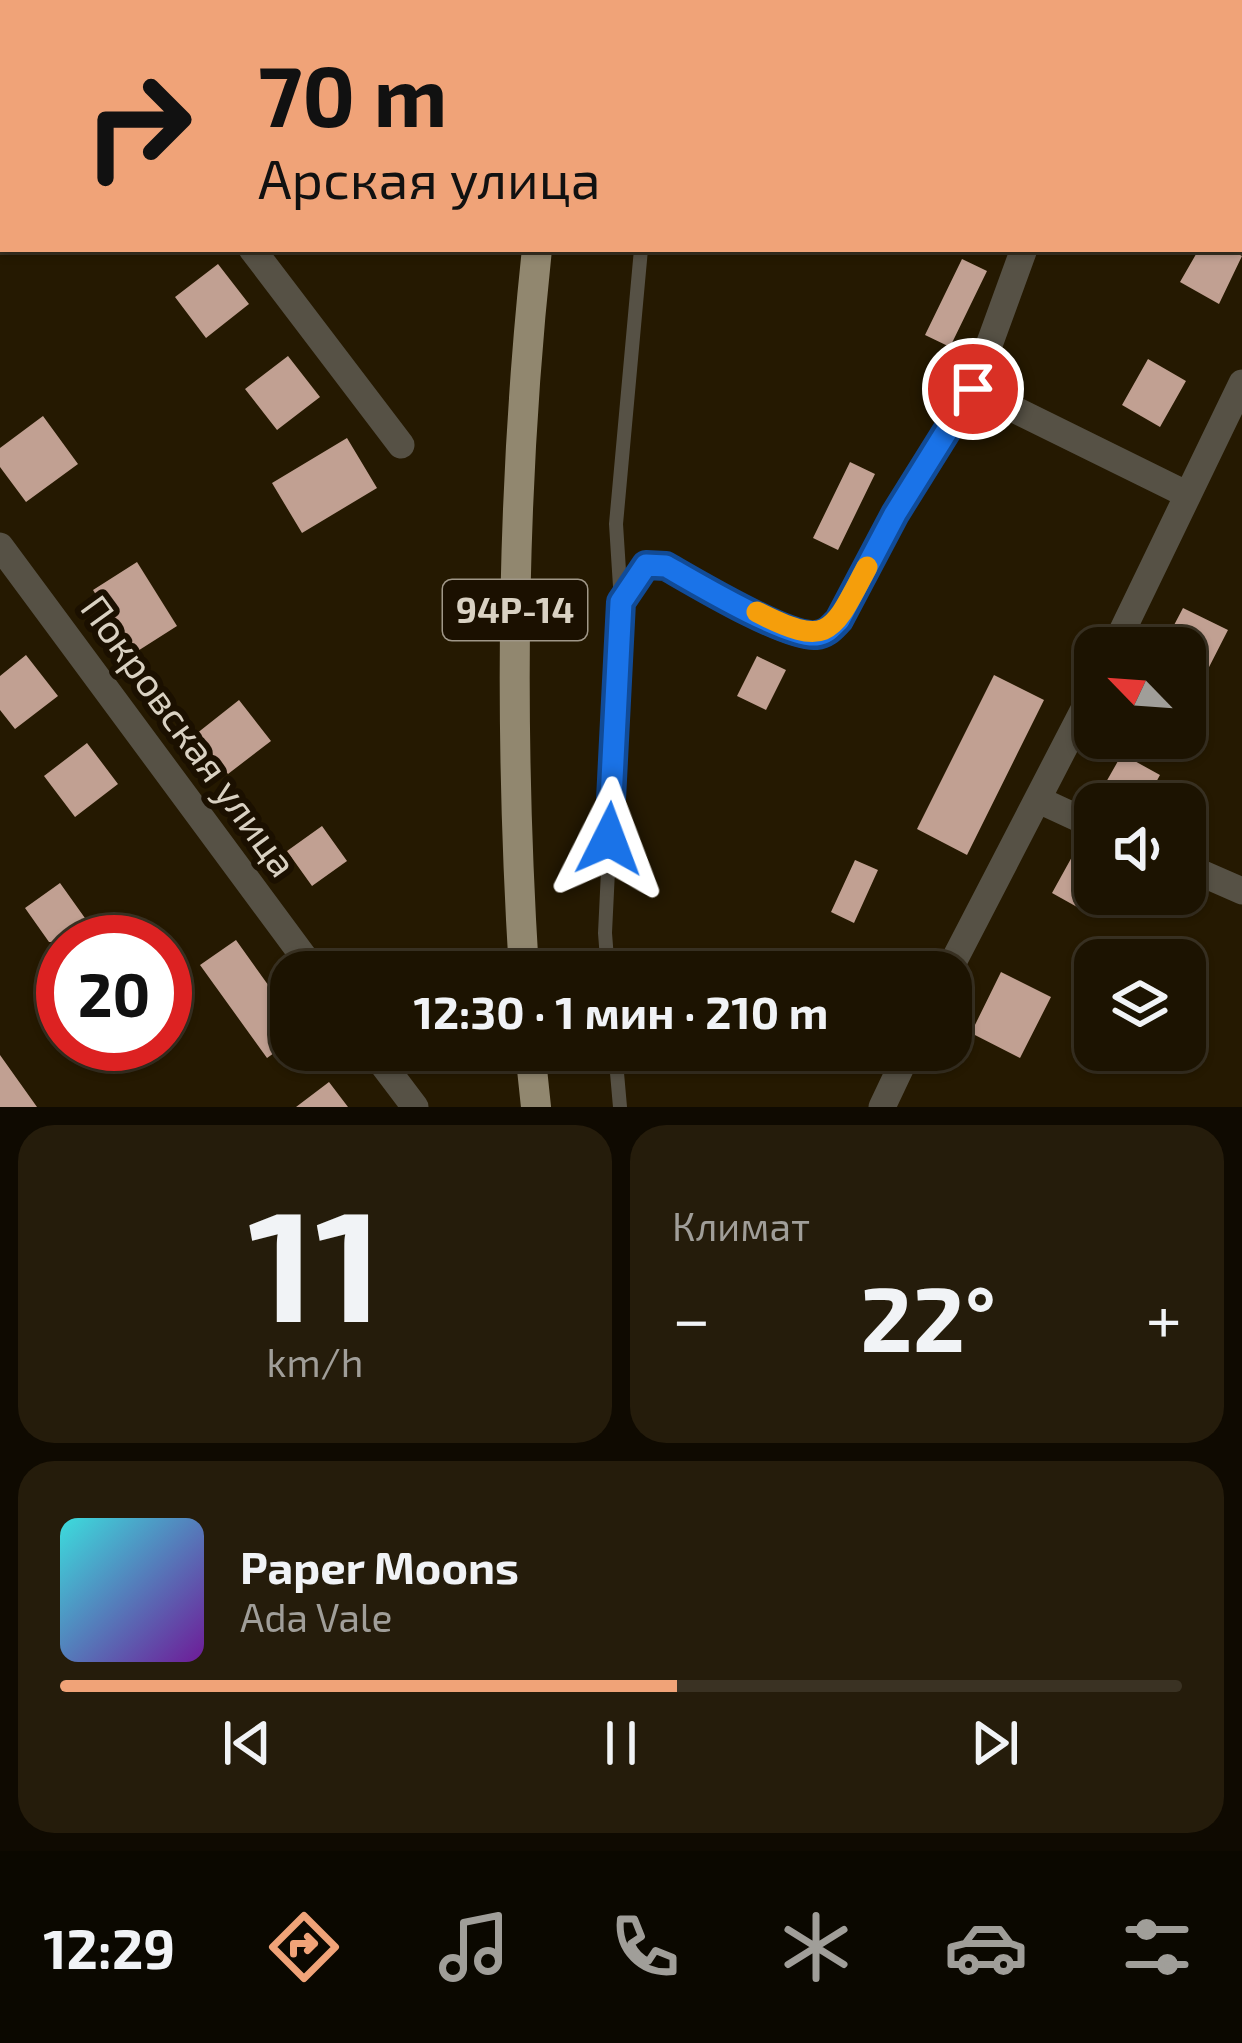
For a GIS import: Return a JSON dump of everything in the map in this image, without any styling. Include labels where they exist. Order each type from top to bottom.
[{"type":"main road","name":"94Р-14","points":[[523,951],[515,819],[516,533],[537,252]]},
{"type":"main road","points":[[532,1071],[536,1107]]},
{"type":"street","points":[[254,252],[401,445]]},
{"type":"street","points":[[621,602],[646,565],[666,566],[785,627],[810,636],[826,633],[839,620],[895,514],[973,389],[1023,252]]},
{"type":"street","points":[[1124,627],[1242,383]]},
{"type":"street","points":[[973,389],[1188,495]]},
{"type":"street","name":"Покровская улица","points":[[0,546],[299,951]]},
{"type":"street","points":[[959,951],[1074,732]]},
{"type":"street","points":[[1041,801],[1074,816]]},
{"type":"street","points":[[1206,876],[1242,892]]},
{"type":"street","points":[[388,1071],[415,1107]]},
{"type":"street","points":[[881,1107],[899,1071]]},
{"type":"lane","points":[[606,951],[621,602],[616,524],[641,252]]},
{"type":"lane","points":[[617,1071],[620,1107]]},
{"type":"building","points":[[1197,252],[1242,256],[1219,304],[1180,282]]},
{"type":"building","points":[[962,259],[987,271],[950,347],[925,335]]},
{"type":"building","points":[[218,264],[249,304],[206,338],[175,297]]},
{"type":"building","points":[[288,356],[320,397],[277,430],[245,389]]},
{"type":"building","points":[[1148,359],[1186,381],[1160,427],[1122,405]]},
{"type":"building","points":[[43,416],[78,464],[26,502],[0,467],[0,448]]},
{"type":"building","points":[[347,438],[377,488],[302,533],[272,483]]},
{"type":"building","points":[[850,462],[875,474],[838,550],[813,538]]},
{"type":"building","points":[[137,562],[177,626],[133,654],[93,590]]},
{"type":"building","points":[[1183,608],[1228,630],[1206,673],[1206,627],[1173,627]]},
{"type":"building","points":[[26,655],[58,696],[15,729],[0,710],[0,676]]},
{"type":"building","points":[[757,656],[786,670],[766,710],[737,696]]},
{"type":"building","points":[[994,675],[1044,700],[967,855],[917,829]]},
{"type":"building","points":[[239,700],[271,741],[228,774],[196,734]]},
{"type":"building","points":[[87,743],[118,784],[75,817],[44,776]]},
{"type":"building","points":[[1119,759],[1131,759],[1160,775],[1156,783],[1106,783]]},
{"type":"building","points":[[322,826],[347,861],[312,886],[287,851]]},
{"type":"building","points":[[1073,855],[1074,905],[1052,893]]},
{"type":"building","points":[[855,860],[878,870],[854,923],[831,912]]},
{"type":"building","points":[[60,883],[83,915],[36,915],[36,924],[25,908]]},
{"type":"building","points":[[236,940],[270,988],[270,1056],[267,1058],[200,965]]},
{"type":"building","points":[[1001,972],[1051,997],[1020,1058],[972,1031]]},
{"type":"building","points":[[0,1055],[37,1107],[0,1107]]},
{"type":"building","points":[[329,1082],[348,1107],[296,1107]]},
{"type":"slow traffic","points":[[757,612],[810,636],[826,633],[839,620],[867,567]]},
{"type":"route","points":[[609,839],[621,602],[635,577],[646,565],[666,566],[785,627],[810,636],[826,633],[839,620],[895,514],[973,389]]}]
